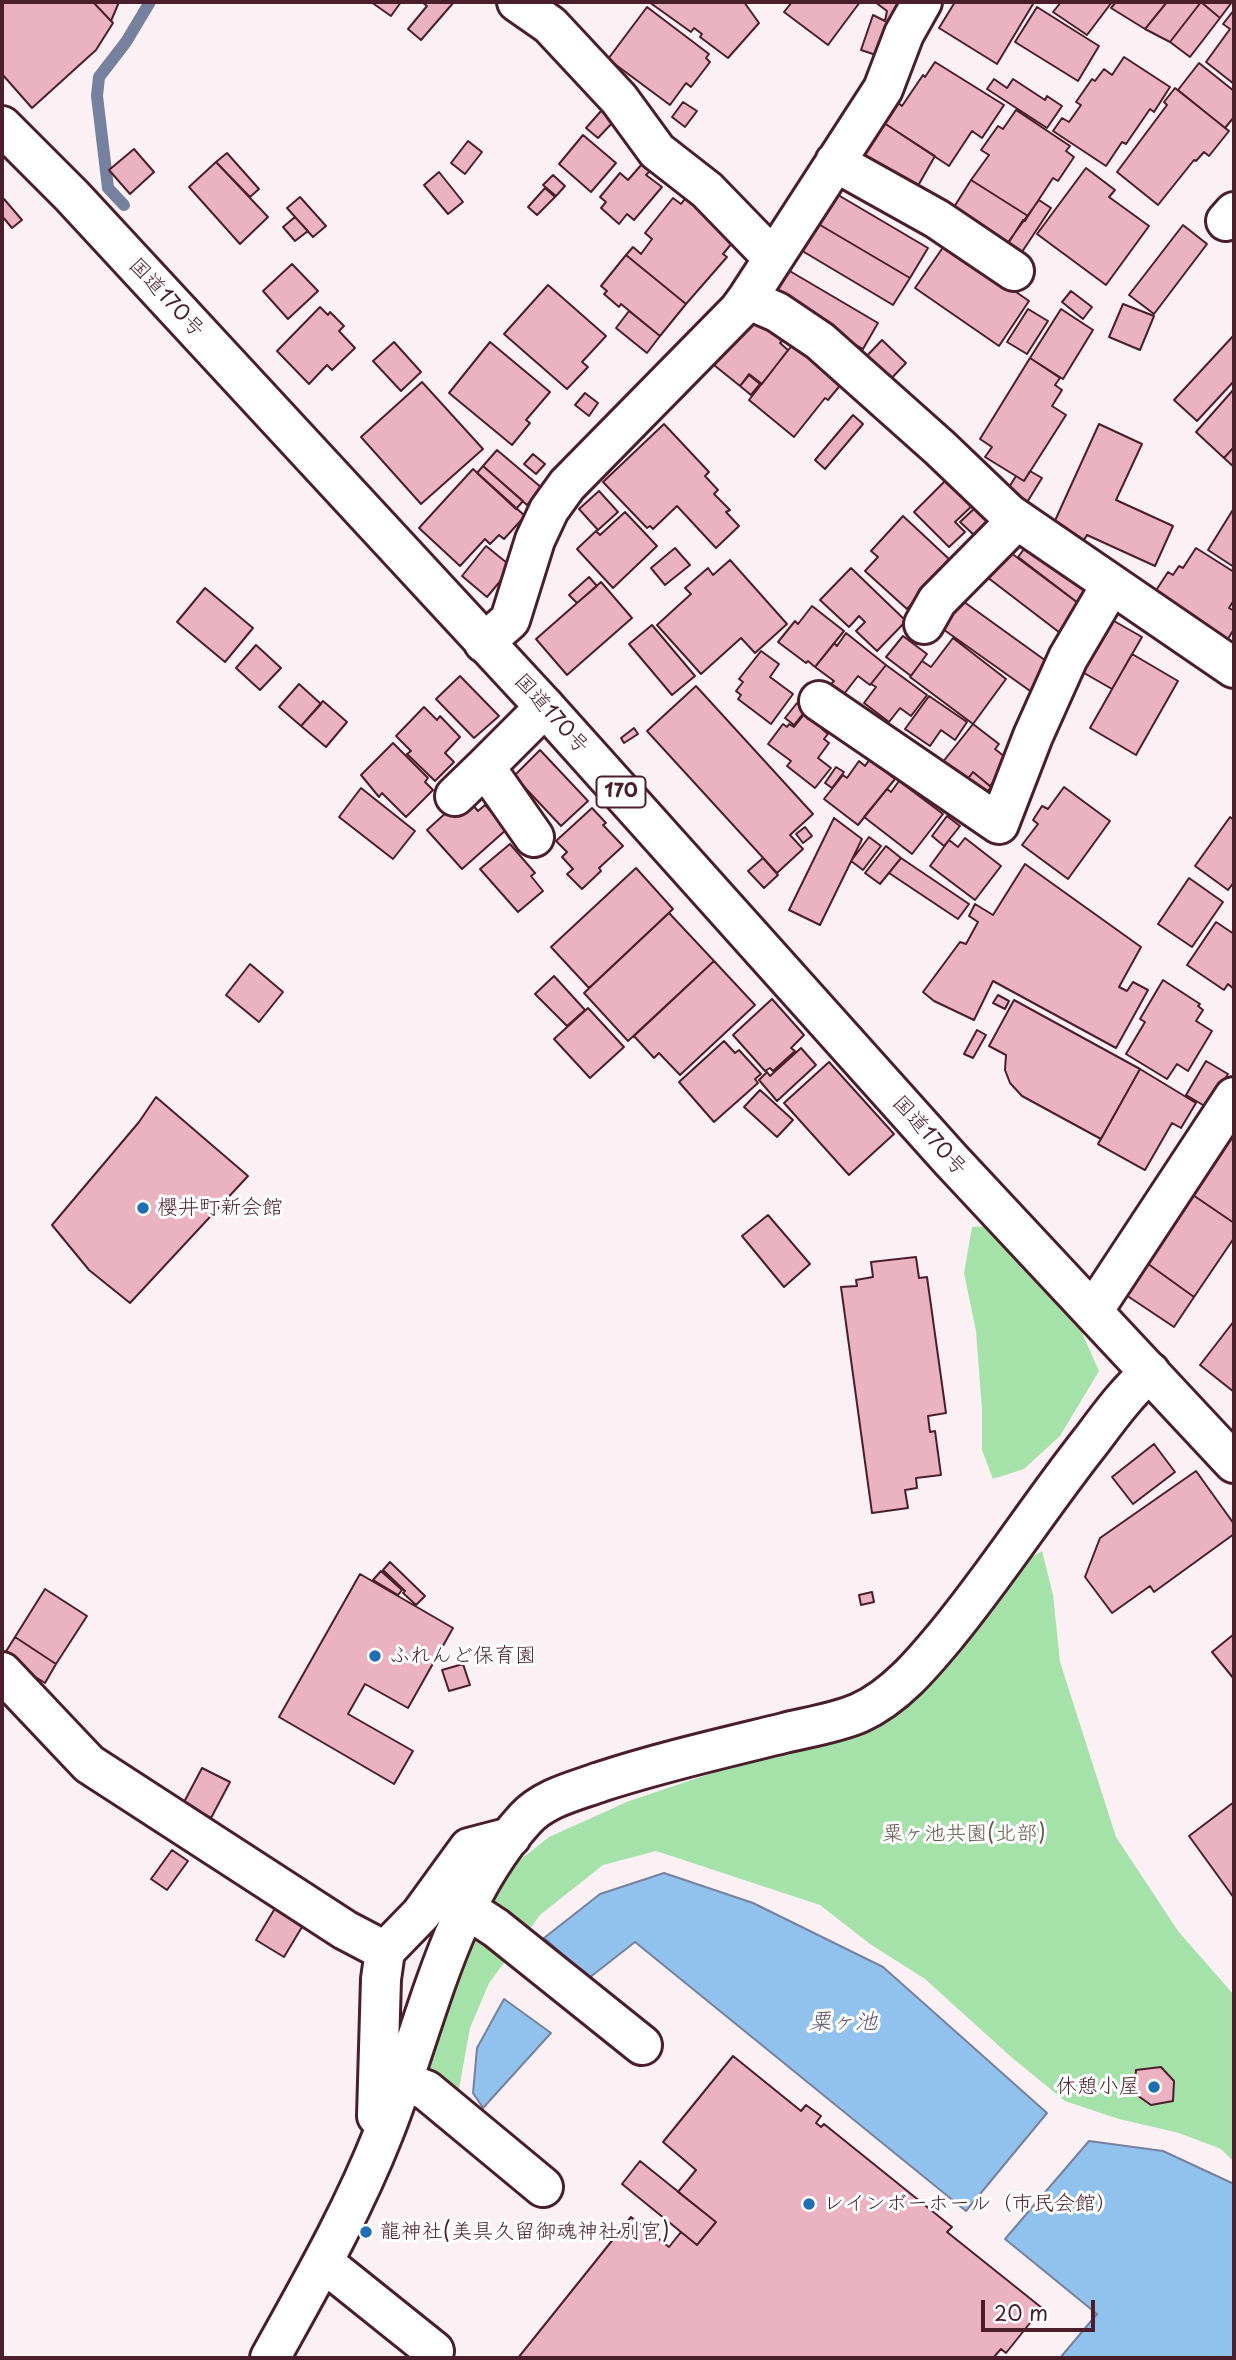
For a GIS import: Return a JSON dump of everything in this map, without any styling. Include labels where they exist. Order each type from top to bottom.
[{"type":"main road","points":[[517,2],[550,25],[620,99],[657,151],[707,190],[773,258]]},
{"type":"main road","points":[[484,643],[510,620],[535,540],[550,510],[567,485],[747,299],[883,89],[904,34],[922,2]]},
{"type":"main road","name":"国道170号","points":[[2,126],[72,196],[545,707],[951,1160],[1234,1463]]},
{"type":"main road","points":[[835,162],[937,219],[1014,271]]},
{"type":"main road","points":[[747,299],[776,312],[820,341],[1017,520],[1233,664]]},
{"type":"main road","points":[[924,624],[937,601],[1017,520]]},
{"type":"main road","points":[[819,701],[999,824],[1033,736],[1068,658],[1111,585]]},
{"type":"main road","points":[[455,796],[545,707]]},
{"type":"main road","points":[[485,767],[534,836]]},
{"type":"main road","points":[[1093,1311],[1234,1097]]},
{"type":"main road","points":[[270,2358],[332,2269],[375,2153],[414,2086],[438,1975],[467,1909],[494,1861],[527,1817],[552,1799],[638,1770],[850,1716],[886,1698],[925,1661],[970,1606],[1057,1484],[1134,1386],[1150,1372]]},
{"type":"main road","points":[[2,1672],[89,1764],[345,1930],[385,1951]]},
{"type":"main road","points":[[375,2153],[380,2071],[381,1979],[385,1951],[421,1913],[469,1848],[511,1837]]},
{"type":"main road","points":[[467,1909],[504,1935],[642,2045]]},
{"type":"main road","points":[[414,2086],[543,2187]]},
{"type":"main road","points":[[332,2269],[434,2351]]},
{"type":"green space","points":[[991,1226],[1040,1277],[1078,1324],[1099,1371],[1060,1436],[1024,1469],[993,1479],[982,1450],[976,1331],[964,1273],[972,1227]]},
{"type":"green space","name":"粟ヶ池共園(北部)","points":[[1042,1551],[1053,1595],[1060,1662],[1116,1837],[1178,1931],[1234,1995],[1234,2162],[1221,2149],[1179,2133],[1119,2119],[1065,2101],[1010,2056],[925,1979],[870,1944],[820,1905],[656,1851],[603,1865],[540,1915],[489,1983],[470,2028],[458,2094],[427,2070],[437,2026],[464,1950],[510,1868],[549,1837],[629,1801],[811,1740],[1016,1566]]},
{"type":"water","name":"粟ヶ池","points":[[664,1873],[753,1903],[883,1967],[1047,2113],[966,2211],[635,1942],[589,1978],[544,1938],[600,1894]]},
{"type":"water","points":[[504,1999],[551,2033],[483,2108],[473,2093],[477,2048]]},
{"type":"water","points":[[1089,2141],[1163,2151],[1234,2184],[1234,2358],[1060,2358],[1097,2314],[1005,2239]]},
{"type":"building","points":[[2,2],[93,2],[113,23],[96,50],[32,108],[2,74]]},
{"type":"building","points":[[93,2],[119,2],[111,21]]},
{"type":"building","points":[[371,2],[401,2],[391,16]]},
{"type":"building","points":[[422,2],[454,2],[421,40],[408,29],[427,6]]},
{"type":"building","points":[[649,2],[744,2],[759,23],[728,58],[700,37],[702,34],[694,28],[691,32]]},
{"type":"building","points":[[792,2],[860,2],[828,45],[784,12]]},
{"type":"building","points":[[875,2],[907,2],[882,60],[861,50],[873,15],[885,21],[887,11]]},
{"type":"building","points":[[955,2],[1033,4],[997,64],[939,28]]},
{"type":"building","points":[[1061,2],[1112,2],[1087,35],[1053,12]]},
{"type":"building","points":[[1116,2],[1167,2],[1145,29],[1111,8]]},
{"type":"building","points":[[1167,2],[1201,2],[1170,42],[1145,29]]},
{"type":"building","points":[[1201,2],[1232,2],[1220,18]]},
{"type":"building","points":[[1201,2],[1220,18],[1190,57],[1170,42]]},
{"type":"building","points":[[647,7],[709,54],[706,58],[710,62],[691,87],[686,83],[670,105],[608,59]]},
{"type":"building","points":[[1037,7],[1099,46],[1078,81],[1015,42]]},
{"type":"building","points":[[1234,10],[1234,84],[1206,62],[1230,29],[1223,24]]},
{"type":"building","points":[[1124,57],[1170,87],[1154,112],[1150,109],[1126,144],[1122,142],[1106,166],[1053,131],[1062,118],[1069,122],[1081,105],[1076,102],[1092,79],[1095,81],[1104,69],[1112,75]]},
{"type":"building","points":[[935,62],[1004,105],[982,138],[972,131],[949,166],[884,123],[897,102],[902,106]]},
{"type":"building","points":[[1199,63],[1234,91],[1234,117],[1225,128],[1178,90]]},
{"type":"building","points":[[994,79],[1007,88],[1013,79],[1045,100],[1047,96],[1062,106],[1047,128],[987,89]]},
{"type":"building","points":[[1175,88],[1229,131],[1209,156],[1204,152],[1194,160],[1158,205],[1117,172],[1167,105],[1164,102]]},
{"type":"building","points":[[683,102],[697,111],[685,127],[672,117]]},
{"type":"building","points":[[1016,110],[1070,146],[1066,151],[1074,157],[1058,181],[1053,178],[1028,216],[971,180],[989,155],[981,150],[998,126],[1003,129]]},
{"type":"building","points":[[601,111],[614,121],[598,138],[586,128]]},
{"type":"building","points":[[884,123],[935,156],[915,191],[855,157]]},
{"type":"building","points":[[583,135],[616,163],[591,192],[559,164]]},
{"type":"building","points":[[468,141],[482,152],[465,174],[451,163]]},
{"type":"building","points":[[134,149],[154,172],[130,194],[109,170]]},
{"type":"building","points":[[227,153],[259,189],[250,197],[216,162]]},
{"type":"building","points":[[216,162],[268,217],[240,244],[189,187]]},
{"type":"building","points":[[642,164],[650,171],[646,175],[662,187],[634,220],[627,214],[619,224],[601,208],[606,202],[600,197],[620,173],[628,180]]},
{"type":"building","points":[[1086,168],[1115,190],[1109,197],[1149,226],[1106,285],[1037,234]]},
{"type":"building","points":[[439,172],[463,202],[448,214],[424,185]]},
{"type":"building","points":[[553,175],[565,186],[556,196],[543,185]]},
{"type":"building","points":[[971,180],[1028,216],[1004,250],[949,215]]},
{"type":"building","points":[[545,188],[555,197],[537,215],[528,207]]},
{"type":"building","points":[[833,192],[928,248],[910,278],[815,222]]},
{"type":"building","points":[[687,196],[737,237],[723,254],[727,257],[686,304],[626,255],[633,247],[641,254],[652,239],[645,233],[673,198],[681,204]]},
{"type":"building","points":[[300,197],[326,226],[313,237],[287,208]]},
{"type":"building","points":[[4,199],[22,220],[12,228],[2,216]]},
{"type":"building","points":[[1039,200],[1051,208],[1020,255],[1006,245]]},
{"type":"building","points":[[295,217],[308,231],[295,241],[283,227]]},
{"type":"building","points":[[815,222],[910,278],[893,305],[799,249]]},
{"type":"building","points":[[1183,225],[1207,244],[1154,314],[1129,295]]},
{"type":"building","points":[[946,243],[1029,301],[999,346],[915,288]]},
{"type":"building","points":[[626,255],[686,304],[660,336],[621,304],[619,307],[604,294],[607,291],[601,286]]},
{"type":"building","points":[[292,264],[318,291],[288,319],[263,291]]},
{"type":"building","points":[[788,270],[878,323],[863,349],[773,297]]},
{"type":"building","points":[[548,285],[606,336],[582,362],[588,367],[567,389],[504,334]]},
{"type":"building","points":[[1071,291],[1092,307],[1083,319],[1062,302]]},
{"type":"building","points":[[1123,304],[1154,316],[1140,350],[1109,337]]},
{"type":"building","points":[[320,307],[328,315],[330,312],[344,326],[339,331],[355,348],[332,370],[327,365],[309,384],[277,351]]},
{"type":"building","points":[[1028,309],[1048,321],[1027,354],[1007,342]]},
{"type":"building","points":[[1061,309],[1093,330],[1063,379],[1030,358]]},
{"type":"building","points":[[629,311],[660,336],[647,353],[616,328]]},
{"type":"building","points":[[755,318],[782,341],[780,343],[788,350],[762,384],[749,374],[740,386],[709,361]]},
{"type":"building","points":[[1234,335],[1234,381],[1197,421],[1174,400]]},
{"type":"building","points":[[797,339],[848,376],[828,400],[825,398],[794,437],[749,400]]},
{"type":"building","points":[[882,340],[906,363],[887,383],[863,360]]},
{"type":"building","points":[[394,342],[421,372],[401,391],[373,361]]},
{"type":"building","points":[[490,342],[550,392],[526,420],[530,423],[512,445],[449,393]]},
{"type":"building","points":[[1030,358],[1060,378],[1055,385],[1062,390],[1052,406],[1066,415],[1024,481],[985,457],[992,447],[980,439]]},
{"type":"building","points":[[749,375],[760,384],[751,395],[740,386]]},
{"type":"building","points":[[422,382],[483,449],[421,504],[361,437]]},
{"type":"building","points":[[1234,389],[1234,447],[1224,458],[1196,432]]},
{"type":"building","points":[[585,393],[598,403],[589,416],[575,405]]},
{"type":"building","points":[[853,415],[863,424],[825,469],[815,460]]},
{"type":"building","points":[[664,424],[709,472],[705,476],[718,490],[714,494],[730,510],[726,512],[739,526],[716,548],[677,506],[653,529],[650,526],[647,528],[603,482]]},
{"type":"building","points":[[1099,424],[1142,444],[1116,500],[1173,526],[1155,566],[1087,535],[1084,540],[1053,525]]},
{"type":"building","points":[[1234,447],[1234,467],[1224,458]]},
{"type":"building","points":[[497,450],[542,488],[527,505],[483,466]]},
{"type":"building","points":[[533,454],[545,464],[536,474],[524,464]]},
{"type":"building","points":[[483,466],[523,501],[516,509],[477,473]]},
{"type":"building","points":[[473,469],[525,516],[504,539],[499,535],[490,544],[485,539],[460,566],[419,528]]},
{"type":"building","points":[[1030,471],[1042,478],[1026,504],[1006,492],[1016,476],[1024,481]]},
{"type":"building","points":[[951,475],[977,501],[955,522],[965,532],[949,547],[914,512]]},
{"type":"building","points":[[599,491],[618,512],[598,530],[579,509]]},
{"type":"building","points":[[978,505],[992,518],[975,536],[960,522]]},
{"type":"building","points":[[1234,508],[1234,567],[1208,550]]},
{"type":"building","points":[[625,512],[657,546],[613,588],[577,549],[596,531],[600,535]]},
{"type":"building","points":[[903,516],[949,559],[944,565],[946,567],[907,609],[865,571],[878,557],[871,551]]},
{"type":"building","points":[[1031,540],[1096,589],[1082,606],[1018,557]]},
{"type":"building","points":[[486,546],[512,567],[487,597],[462,576]]},
{"type":"building","points":[[675,548],[690,565],[665,585],[651,568]]},
{"type":"building","points":[[1196,548],[1234,572],[1234,600],[1229,608],[1234,611],[1234,629],[1226,642],[1155,592],[1168,572],[1173,575],[1179,566],[1183,568]]},
{"type":"building","points":[[1007,550],[1082,606],[1064,636],[987,577]]},
{"type":"building","points":[[730,560],[787,624],[755,653],[741,638],[701,674],[657,625],[691,594],[685,588],[708,568],[713,575]]},
{"type":"building","points":[[851,568],[906,621],[877,651],[856,631],[865,622],[859,616],[849,627],[820,600]]},
{"type":"building","points":[[589,577],[597,586],[577,603],[569,595]]},
{"type":"building","points":[[601,582],[632,618],[567,675],[536,639]]},
{"type":"building","points":[[205,588],[253,628],[225,662],[177,622]]},
{"type":"building","points":[[960,599],[1053,666],[1033,693],[940,627]]},
{"type":"building","points":[[812,606],[844,631],[815,667],[778,642],[795,621],[798,624]]},
{"type":"building","points":[[1107,617],[1142,637],[1112,689],[1077,669]]},
{"type":"building","points":[[652,625],[695,676],[672,695],[629,644]]},
{"type":"building","points":[[846,633],[886,665],[870,685],[858,676],[844,694],[831,684],[834,681],[815,667],[834,643],[837,646]]},
{"type":"building","points":[[903,636],[927,654],[911,676],[886,657]]},
{"type":"building","points":[[953,638],[1006,679],[973,724],[910,677],[922,661],[931,667]]},
{"type":"building","points":[[256,645],[281,668],[260,690],[236,668]]},
{"type":"building","points":[[761,651],[779,664],[770,677],[793,694],[771,724],[738,699],[741,695],[736,691],[743,682],[739,679]]},
{"type":"building","points":[[1132,654],[1178,681],[1136,755],[1090,728]]},
{"type":"building","points":[[886,665],[927,695],[911,716],[900,708],[889,722],[864,703],[876,687],[871,684]]},
{"type":"building","points":[[460,676],[499,716],[474,738],[436,699]]},
{"type":"building","points":[[299,684],[321,704],[301,726],[279,707]]},
{"type":"building","points":[[696,686],[813,814],[790,835],[803,849],[777,873],[647,731]]},
{"type":"building","points":[[929,696],[967,722],[955,740],[941,730],[930,746],[905,729]]},
{"type":"building","points":[[323,701],[347,722],[326,747],[301,726]]},
{"type":"building","points":[[797,703],[806,710],[794,725],[785,718]]},
{"type":"building","points":[[424,707],[437,720],[440,716],[460,737],[445,753],[454,762],[435,781],[407,754],[411,751],[396,736]]},
{"type":"building","points":[[806,712],[824,727],[822,729],[828,734],[824,739],[829,743],[818,758],[831,768],[815,788],[787,766],[791,761],[768,744],[783,724],[794,727]]},
{"type":"building","points":[[973,724],[999,744],[995,749],[1005,757],[1000,773],[990,786],[973,772],[966,781],[942,763]]},
{"type":"building","points":[[634,728],[638,734],[624,743],[621,738]]},
{"type":"building","points":[[393,743],[428,778],[425,782],[433,790],[406,817],[382,793],[379,797],[361,775]]},
{"type":"building","points":[[540,750],[588,801],[561,826],[514,776]]},
{"type":"building","points":[[870,759],[895,779],[858,825],[824,799],[843,775],[847,778],[859,761],[865,766]]},
{"type":"building","points":[[836,767],[844,772],[832,788],[825,783]]},
{"type":"building","points":[[973,772],[991,787],[982,799],[964,784]]},
{"type":"building","points":[[899,781],[943,814],[912,854],[864,817],[887,789],[891,792]]},
{"type":"building","points":[[1064,787],[1110,821],[1068,879],[1022,845],[1038,824],[1033,820],[1042,806],[1048,809]]},
{"type":"building","points":[[361,788],[415,831],[393,859],[339,817]]},
{"type":"building","points":[[459,801],[471,803],[478,811],[485,805],[507,829],[462,869],[427,830]]},
{"type":"building","points":[[592,808],[606,823],[603,825],[623,846],[599,868],[601,871],[582,889],[567,874],[573,869],[562,857],[567,852],[556,841]]},
{"type":"building","points":[[947,816],[960,826],[944,846],[932,836]]},
{"type":"building","points":[[1230,817],[1234,820],[1234,882],[1228,890],[1195,866]]},
{"type":"building","points":[[834,818],[862,839],[820,925],[789,910]]},
{"type":"building","points":[[805,827],[812,836],[803,843],[796,834]]},
{"type":"building","points":[[869,837],[881,846],[863,870],[851,861]]},
{"type":"building","points":[[965,838],[1001,866],[975,900],[930,866],[949,840],[958,847]]},
{"type":"building","points":[[510,844],[535,873],[531,876],[543,891],[518,912],[480,869]]},
{"type":"building","points":[[886,846],[901,858],[880,884],[865,873]]},
{"type":"building","points":[[763,858],[778,875],[764,888],[748,871]]},
{"type":"building","points":[[901,858],[969,904],[958,919],[889,873]]},
{"type":"building","points":[[1025,864],[1141,947],[1119,987],[1127,991],[1133,982],[1148,990],[1116,1048],[993,981],[974,1020],[934,1001],[923,992],[960,942],[966,944],[978,922],[969,916],[975,904],[993,915]]},
{"type":"building","points":[[636,868],[673,909],[589,988],[551,947]]},
{"type":"building","points":[[1189,878],[1223,902],[1192,947],[1158,924]]},
{"type":"building","points":[[669,913],[714,961],[628,1041],[584,993]]},
{"type":"building","points":[[1216,922],[1234,934],[1234,989],[1228,984],[1224,990],[1187,965]]},
{"type":"building","points":[[714,961],[755,1005],[680,1075],[659,1053],[654,1058],[634,1036]]},
{"type":"building","points":[[250,964],[283,992],[259,1022],[226,995]]},
{"type":"building","points":[[554,976],[585,1010],[567,1026],[535,994]]},
{"type":"building","points":[[1163,980],[1200,1004],[1198,1006],[1203,1010],[1196,1021],[1212,1031],[1188,1071],[1177,1064],[1167,1079],[1126,1054],[1145,1022],[1140,1019]]},
{"type":"building","points":[[998,995],[1009,1001],[1005,1009],[993,1003]]},
{"type":"building","points":[[772,999],[804,1035],[791,1048],[795,1051],[773,1071],[770,1068],[765,1071],[733,1035]]},
{"type":"building","points":[[1014,1000],[1140,1069],[1101,1139],[1022,1096],[1010,1083],[1005,1070],[1006,1055],[989,1046]]},
{"type":"building","points":[[588,1008],[624,1047],[590,1078],[554,1039]]},
{"type":"building","points":[[977,1030],[986,1035],[973,1058],[964,1054]]},
{"type":"building","points":[[724,1041],[735,1053],[739,1050],[761,1074],[755,1079],[758,1083],[714,1122],[679,1082]]},
{"type":"building","points":[[801,1048],[816,1065],[777,1101],[759,1080],[767,1072],[770,1076]]},
{"type":"building","points":[[1206,1061],[1228,1074],[1208,1108],[1186,1095]]},
{"type":"building","points":[[829,1062],[894,1134],[849,1175],[784,1103]]},
{"type":"building","points":[[1140,1069],[1196,1103],[1181,1128],[1172,1123],[1145,1170],[1098,1144]]},
{"type":"building","points":[[760,1090],[793,1120],[777,1137],[744,1107]]},
{"type":"building","name":"櫻井町新会館","points":[[156,1097],[248,1176],[130,1303],[89,1270],[52,1225],[139,1122]]},
{"type":"building","points":[[1234,1123],[1234,1223],[1187,1191]]},
{"type":"building","points":[[1190,1193],[1234,1223],[1234,1238],[1194,1297],[1144,1261]]},
{"type":"building","points":[[768,1215],[810,1264],[784,1287],[742,1236]]},
{"type":"building","points":[[916,1257],[919,1278],[927,1277],[946,1413],[928,1416],[930,1432],[935,1431],[941,1475],[916,1478],[917,1488],[905,1490],[908,1508],[872,1513],[841,1287],[857,1286],[856,1280],[873,1277],[871,1262]]},
{"type":"building","points":[[1144,1261],[1194,1297],[1174,1327],[1123,1293]]},
{"type":"building","points":[[1234,1321],[1234,1392],[1200,1365]]},
{"type":"building","points":[[1154,1444],[1175,1472],[1133,1504],[1112,1477]]},
{"type":"building","points":[[1196,1471],[1234,1524],[1234,1534],[1154,1592],[1150,1586],[1112,1613],[1085,1577],[1100,1538]]},
{"type":"building","points":[[390,1562],[425,1596],[416,1605],[383,1570]]},
{"type":"building","points":[[381,1571],[402,1590],[398,1595],[373,1580]]},
{"type":"building","name":"ふれんど保育園","points":[[360,1574],[453,1628],[408,1708],[365,1684],[348,1714],[413,1751],[394,1784],[279,1717]]},
{"type":"building","points":[[45,1589],[87,1616],[56,1664],[15,1637]]},
{"type":"building","points":[[872,1592],[874,1602],[861,1605],[859,1595]]},
{"type":"building","points":[[1234,1634],[1234,1679],[1212,1652]]},
{"type":"building","points":[[15,1637],[56,1664],[45,1683],[21,1668],[24,1665],[5,1653]]},
{"type":"building","points":[[463,1664],[470,1685],[449,1691],[442,1670]]},
{"type":"building","points":[[202,1768],[230,1782],[211,1818],[183,1804]]},
{"type":"building","points":[[1234,1802],[1234,1898],[1189,1836]]},
{"type":"building","points":[[172,1850],[188,1861],[167,1890],[151,1879]]},
{"type":"building","points":[[277,1905],[305,1922],[284,1957],[256,1940]]},
{"type":"building","name":"レインボーホール（市民会館）","points":[[733,2056],[801,2111],[806,2105],[821,2116],[816,2123],[821,2127],[824,2124],[952,2227],[947,2232],[1042,2308],[1006,2353],[1001,2349],[993,2358],[518,2358],[631,2217],[669,2247],[681,2232],[697,2245],[716,2222],[678,2192],[696,2170],[663,2142]]},
{"type":"building","name":"休憩小屋","points":[[1161,2067],[1174,2081],[1173,2101],[1151,2105],[1134,2093],[1136,2070]]},
{"type":"building","points":[[640,2161],[716,2222],[697,2245],[622,2184]]},
{"type":"waterway","points":[[124,205],[108,188],[97,96],[99,77],[126,42],[150,2]]},
{"type":"place","name":"櫻井町新会館","points":[[143,1208]]},
{"type":"place","name":"ふれんど保育園","points":[[375,1656]]},
{"type":"place","name":"休憩小屋","points":[[1154,2087]]},
{"type":"place","name":"レインボーホール（市民会館）","points":[[809,2204]]},
{"type":"place","name":"龍神社(美具久留御魂神社別宮)","points":[[366,2232]]}]
